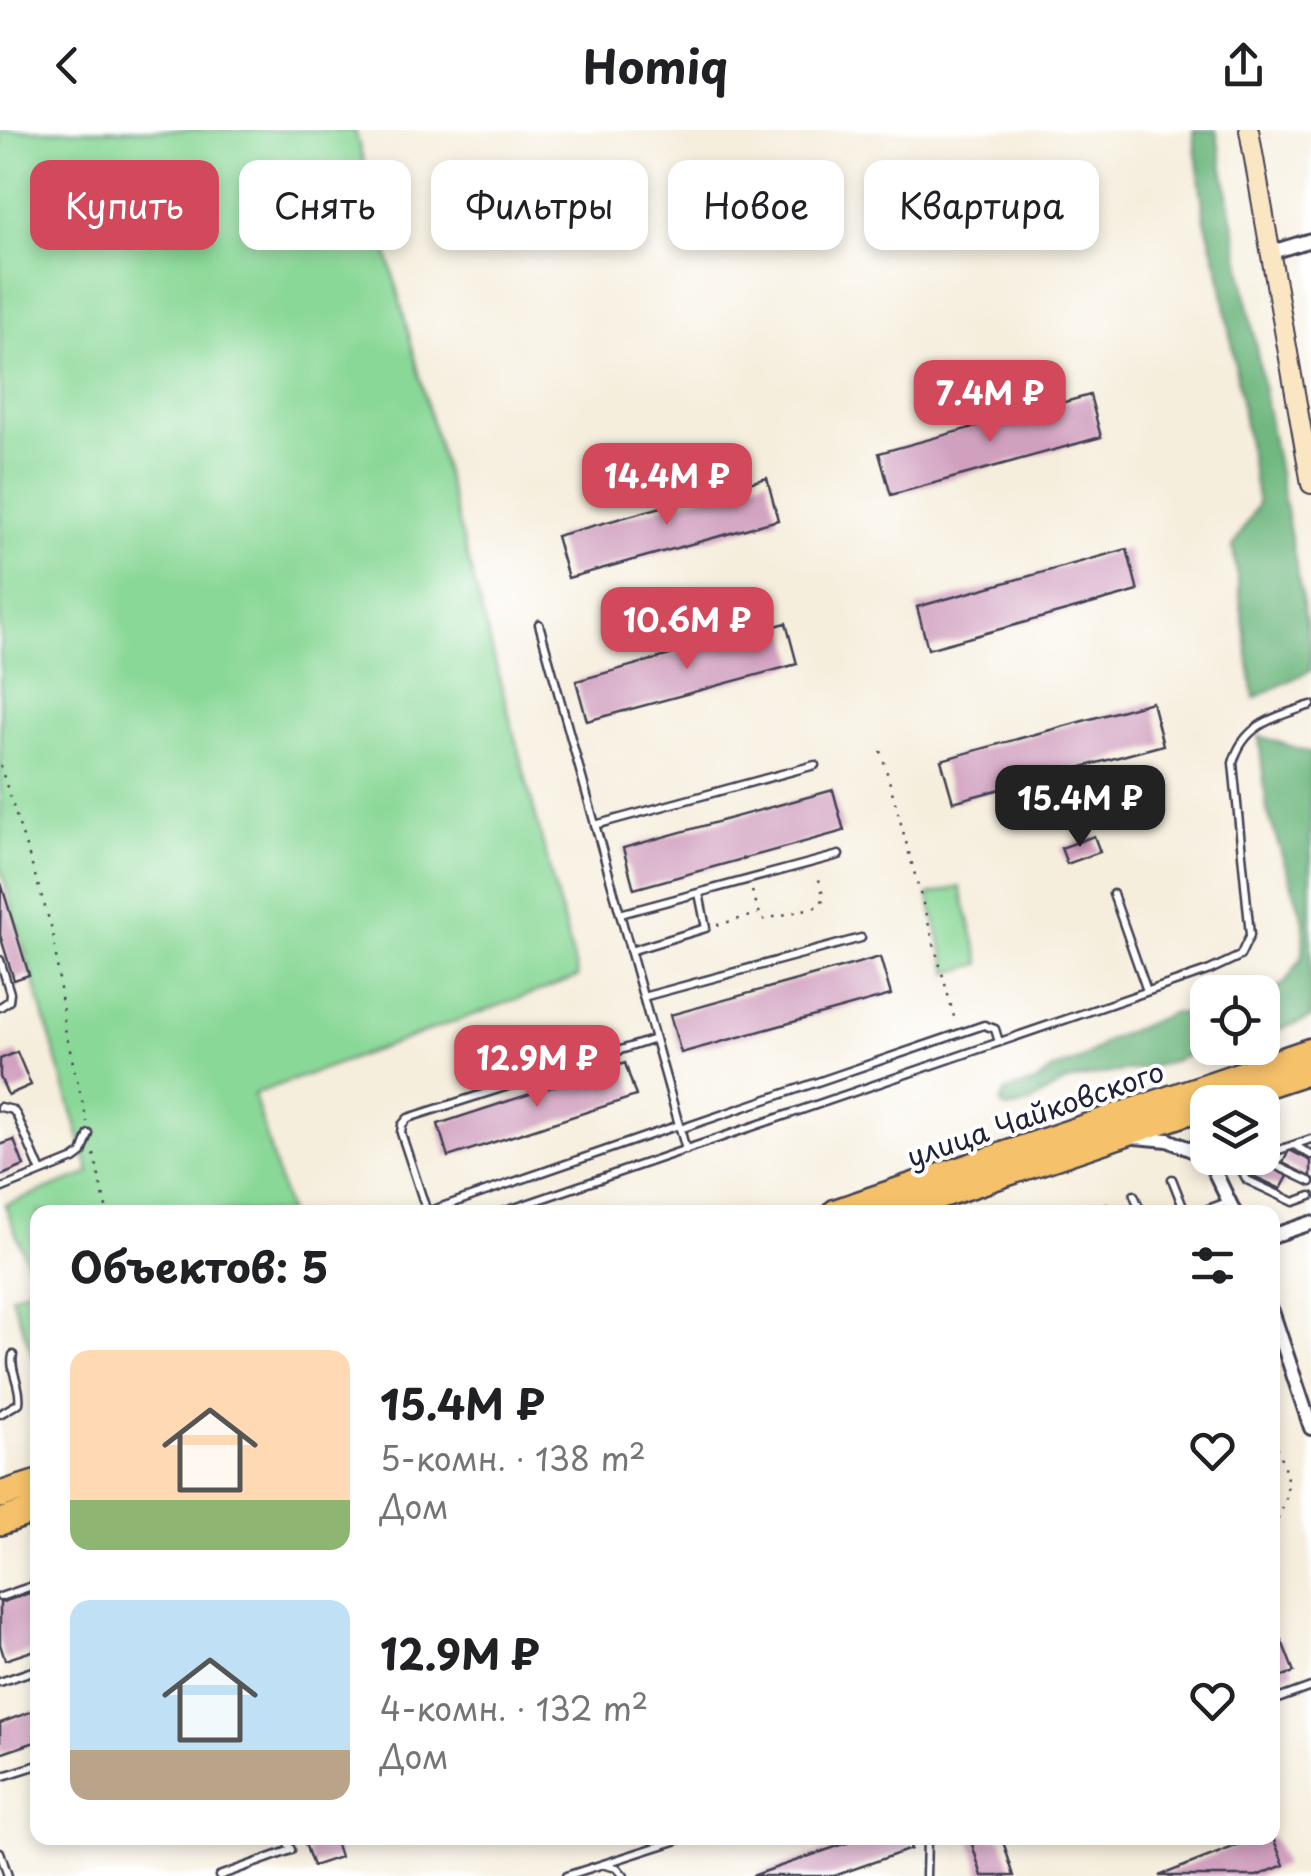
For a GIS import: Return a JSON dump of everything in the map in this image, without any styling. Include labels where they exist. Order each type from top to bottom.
[{"type":"highway","name":"улица Чайковского","points":[[857,1205],[1311,1050]]},
{"type":"highway","name":"улица Чайковского","points":[[1267,1085],[1311,1070]]},
{"type":"highway","name":"улица Чайковского","points":[[912,1205],[1190,1111]]},
{"type":"highway","points":[[0,1495],[30,1486]]},
{"type":"highway","points":[[0,1522],[30,1512]]},
{"type":"street","points":[[1249,130],[1311,484]]},
{"type":"street","points":[[1272,252],[1311,240]]},
{"type":"street","points":[[1118,1136],[1168,1140],[1190,1149]]},
{"type":"street","points":[[1217,1175],[1230,1205]]},
{"type":"street","points":[[1280,1233],[1311,1223]]},
{"type":"street","points":[[1280,1335],[1311,1428]]},
{"type":"lane","points":[[539,624],[686,1150]]},
{"type":"lane","points":[[524,1205],[1240,956],[1250,935],[1233,763],[1237,747],[1250,729],[1311,705]]},
{"type":"lane","points":[[595,825],[815,766]]},
{"type":"lane","points":[[620,914],[839,855]]},
{"type":"lane","points":[[630,951],[706,928],[699,893]]},
{"type":"lane","points":[[1113,894],[1147,991]]},
{"type":"lane","points":[[643,997],[861,938]]},
{"type":"lane","points":[[0,960],[10,993],[9,1000],[0,1007]]},
{"type":"lane","points":[[448,1205],[958,1034],[991,1025],[999,1042]]},
{"type":"lane","points":[[425,1205],[401,1133],[408,1118],[655,1039]]},
{"type":"lane","points":[[0,1106],[13,1110],[17,1116],[42,1172]]},
{"type":"lane","points":[[0,1189],[82,1153],[90,1134]]},
{"type":"lane","points":[[1280,1150],[1311,1139]]},
{"type":"lane","points":[[1295,1145],[1311,1155]]},
{"type":"lane","points":[[1280,1167],[1311,1182]]},
{"type":"lane","points":[[1244,1175],[1247,1180],[1294,1202],[1311,1196]]},
{"type":"lane","points":[[1172,1179],[1182,1205]]},
{"type":"lane","points":[[1134,1195],[1138,1205]]},
{"type":"lane","points":[[0,1414],[19,1403],[13,1355]]},
{"type":"lane","points":[[0,1598],[30,1587]]},
{"type":"lane","points":[[0,1668],[2,1681],[30,1672]]},
{"type":"lane","points":[[1280,1698],[1311,1688]]},
{"type":"lane","points":[[0,1777],[30,1768]]},
{"type":"lane","points":[[220,1876],[291,1850],[289,1845]]},
{"type":"lane","points":[[566,1876],[662,1845]]},
{"type":"lane","points":[[926,1876],[927,1845]]},
{"type":"lane","points":[[0,1852],[8,1876]]},
{"type":"lane","points":[[602,1864],[617,1868],[624,1876]]},
{"type":"path","points":[[881,751],[958,1034]]},
{"type":"path","points":[[0,765],[53,932],[65,1029],[106,1205]]},
{"type":"path","points":[[750,880],[759,914],[766,920],[823,903],[814,862]]},
{"type":"path","points":[[706,928],[759,914]]},
{"type":"path","points":[[1280,1456],[1290,1480],[1287,1504],[1280,1515]]},
{"type":"green space","points":[[0,130],[355,130],[363,160],[239,160],[239,250],[387,250],[578,977],[254,1094],[286,1205],[30,1205],[30,1270],[5,1205],[90,1173],[0,866]]},
{"type":"green space","points":[[1193,130],[1216,130],[1311,647],[1311,670],[1254,698],[1233,547],[1258,504],[1220,274],[1205,220]]},
{"type":"green space","points":[[1259,736],[1311,753],[1311,1018],[1280,1029],[1280,986],[1303,956],[1304,921],[1267,810]]},
{"type":"green space","points":[[960,887],[981,964],[949,973],[928,895]]},
{"type":"green space","points":[[1172,1013],[1190,1014],[1190,1054],[1159,1065],[1070,1081],[1022,1106],[1005,1108],[1000,1103],[1006,1091],[1035,1083],[1054,1069],[1082,1059],[1110,1039]]},
{"type":"green space","points":[[30,1288],[30,1347],[11,1296]]},
{"type":"building","points":[[1090,395],[1101,437],[891,495],[879,453]]},
{"type":"building","points":[[767,478],[778,520],[568,578],[556,536]]},
{"type":"building","points":[[1127,549],[1138,591],[928,649],[917,607]]},
{"type":"building","points":[[786,623],[797,664],[587,721],[576,681]]},
{"type":"building","points":[[1152,702],[1163,745],[953,802],[941,760]]},
{"type":"building","points":[[833,790],[844,831],[634,889],[623,848]]},
{"type":"building","points":[[1094,836],[1100,852],[1067,864],[1061,848]]},
{"type":"building","points":[[1,883],[29,975],[14,980],[0,935]]},
{"type":"building","points":[[880,957],[891,995],[681,1053],[670,1015]]},
{"type":"building","points":[[17,1052],[31,1085],[8,1095],[0,1077],[0,1059]]},
{"type":"building","points":[[625,1063],[636,1096],[448,1157],[438,1124]]},
{"type":"building","points":[[14,1140],[24,1166],[0,1176],[0,1145]]},
{"type":"building","points":[[1289,1150],[1311,1161],[1311,1177],[1283,1163]]},
{"type":"building","points":[[1280,1172],[1288,1176],[1281,1189],[1251,1175]]},
{"type":"building","points":[[30,1593],[30,1652],[5,1660],[0,1644],[0,1603]]},
{"type":"building","points":[[1280,1639],[1294,1672],[1280,1677]]},
{"type":"building","points":[[30,1712],[30,1744],[0,1754],[0,1723]]},
{"type":"building","points":[[306,1845],[336,1845],[340,1857],[313,1866]]},
{"type":"building","points":[[841,1845],[910,1845],[911,1849],[834,1876],[752,1876]]},
{"type":"building","points":[[972,1845],[1004,1845],[1014,1876],[982,1876]]},
{"type":"building","points":[[1238,1845],[1276,1845],[1284,1865],[1257,1876],[1159,1876]]}]
